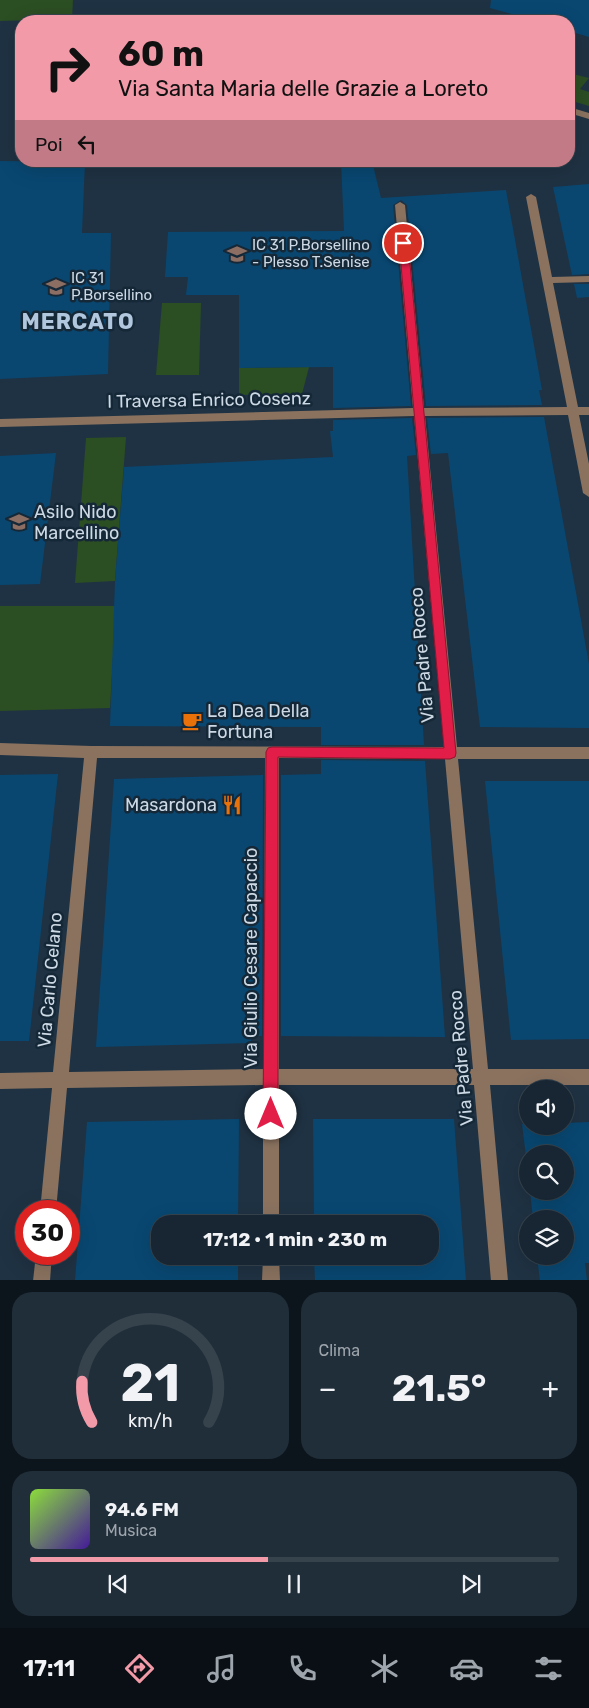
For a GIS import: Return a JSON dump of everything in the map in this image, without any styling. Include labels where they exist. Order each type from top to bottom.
[{"type":"street","points":[[575,112],[589,116]]},
{"type":"street","points":[[531,197],[589,493]]},
{"type":"street","name":"Via Padre Rocco","points":[[400,205],[500,1280]]},
{"type":"street","points":[[546,280],[589,279]]},
{"type":"street","name":"I Traversa Enrico Cosenz","points":[[0,423],[419,412],[589,411]]},
{"type":"street","points":[[0,749],[91,752],[589,753]]},
{"type":"street","name":"Via Carlo Celano","points":[[49,1200],[91,752]]},
{"type":"street","name":"Via Giulio Cesare Capaccio","points":[[271,1215],[272,752]]},
{"type":"street","points":[[0,1081],[271,1077],[589,1077]]},
{"type":"street","points":[[42,1280],[43,1265]]},
{"type":"street","points":[[271,1265],[271,1280]]},
{"type":"green space","points":[[0,0],[73,0],[72,15],[15,15],[15,21],[0,21]]},
{"type":"green space","points":[[575,74],[589,78],[580,89],[589,92],[589,106],[575,102]]},
{"type":"green space","points":[[162,303],[201,303],[199,375],[156,375]]},
{"type":"green space","points":[[309,367],[302,394],[239,395],[239,368]]},
{"type":"green space","points":[[126,437],[115,581],[75,583],[86,438]]},
{"type":"green space","points":[[0,606],[116,606],[110,708],[0,711]]},
{"type":"building","points":[[491,0],[589,0],[589,37],[575,33],[575,15],[515,15],[490,8]]},
{"type":"building","points":[[0,161],[15,161],[15,167],[85,167],[82,233],[111,233],[108,374],[0,379]]},
{"type":"building","points":[[341,167],[373,167],[381,198],[506,190],[542,390],[539,390],[542,405],[426,406],[407,205],[401,200],[393,205],[411,406],[333,408],[333,367],[239,368],[239,295],[186,295],[188,277],[165,277],[168,232],[344,231]]},
{"type":"building","points":[[589,184],[589,274],[572,275],[553,187]]},
{"type":"building","points":[[574,284],[589,284],[589,297],[577,298]]},
{"type":"building","points":[[544,417],[589,664],[589,728],[480,727],[448,453],[431,454],[427,418]]},
{"type":"building","points":[[412,418],[416,455],[407,456],[424,745],[321,745],[321,727],[110,726],[115,581],[124,467],[333,457],[330,431],[333,431],[333,420]]},
{"type":"building","name":"Asilo Nido Marcellino","points":[[56,453],[40,584],[0,585],[0,456]]},
{"type":"building","points":[[321,760],[425,761],[445,1037],[281,1036],[281,775],[321,774]]},
{"type":"building","points":[[58,774],[29,1041],[0,1041],[0,775]]},
{"type":"building","points":[[263,775],[262,1036],[251,1036],[251,1043],[96,1047],[114,779]]},
{"type":"building","points":[[485,781],[589,781],[589,1039],[511,1040]]},
{"type":"building","points":[[239,1119],[238,1215],[151,1215],[151,1265],[238,1265],[238,1280],[75,1280],[76,1265],[80,1265],[80,1215],[87,1122]]},
{"type":"building","points":[[313,1119],[454,1119],[466,1280],[315,1280],[314,1265],[439,1265],[439,1215],[314,1215]]},
{"type":"building","points":[[589,1122],[589,1263],[585,1263],[587,1280],[540,1280],[538,1265],[574,1265],[574,1210],[532,1210],[531,1200],[574,1200],[574,1145],[525,1145],[523,1135],[574,1135],[574,1123]]},
{"type":"place","name":"IC 31 P.Borsellino - Plesso T.Senise","points":[[237,254]]},
{"type":"place","name":"IC 31 P.Borsellino","points":[[56,287]]},
{"type":"place","name":"Asilo Nido Marcellino","points":[[19,522]]},
{"type":"place","name":"La Dea Della Fortuna","points":[[192,721]]},
{"type":"place","name":"Masardona","points":[[232,805]]},
{"type":"district","name":"MERCATO","points":[[78,321]]},
{"type":"route","points":[[271,1114],[272,752],[450,753],[403,243]]}]
